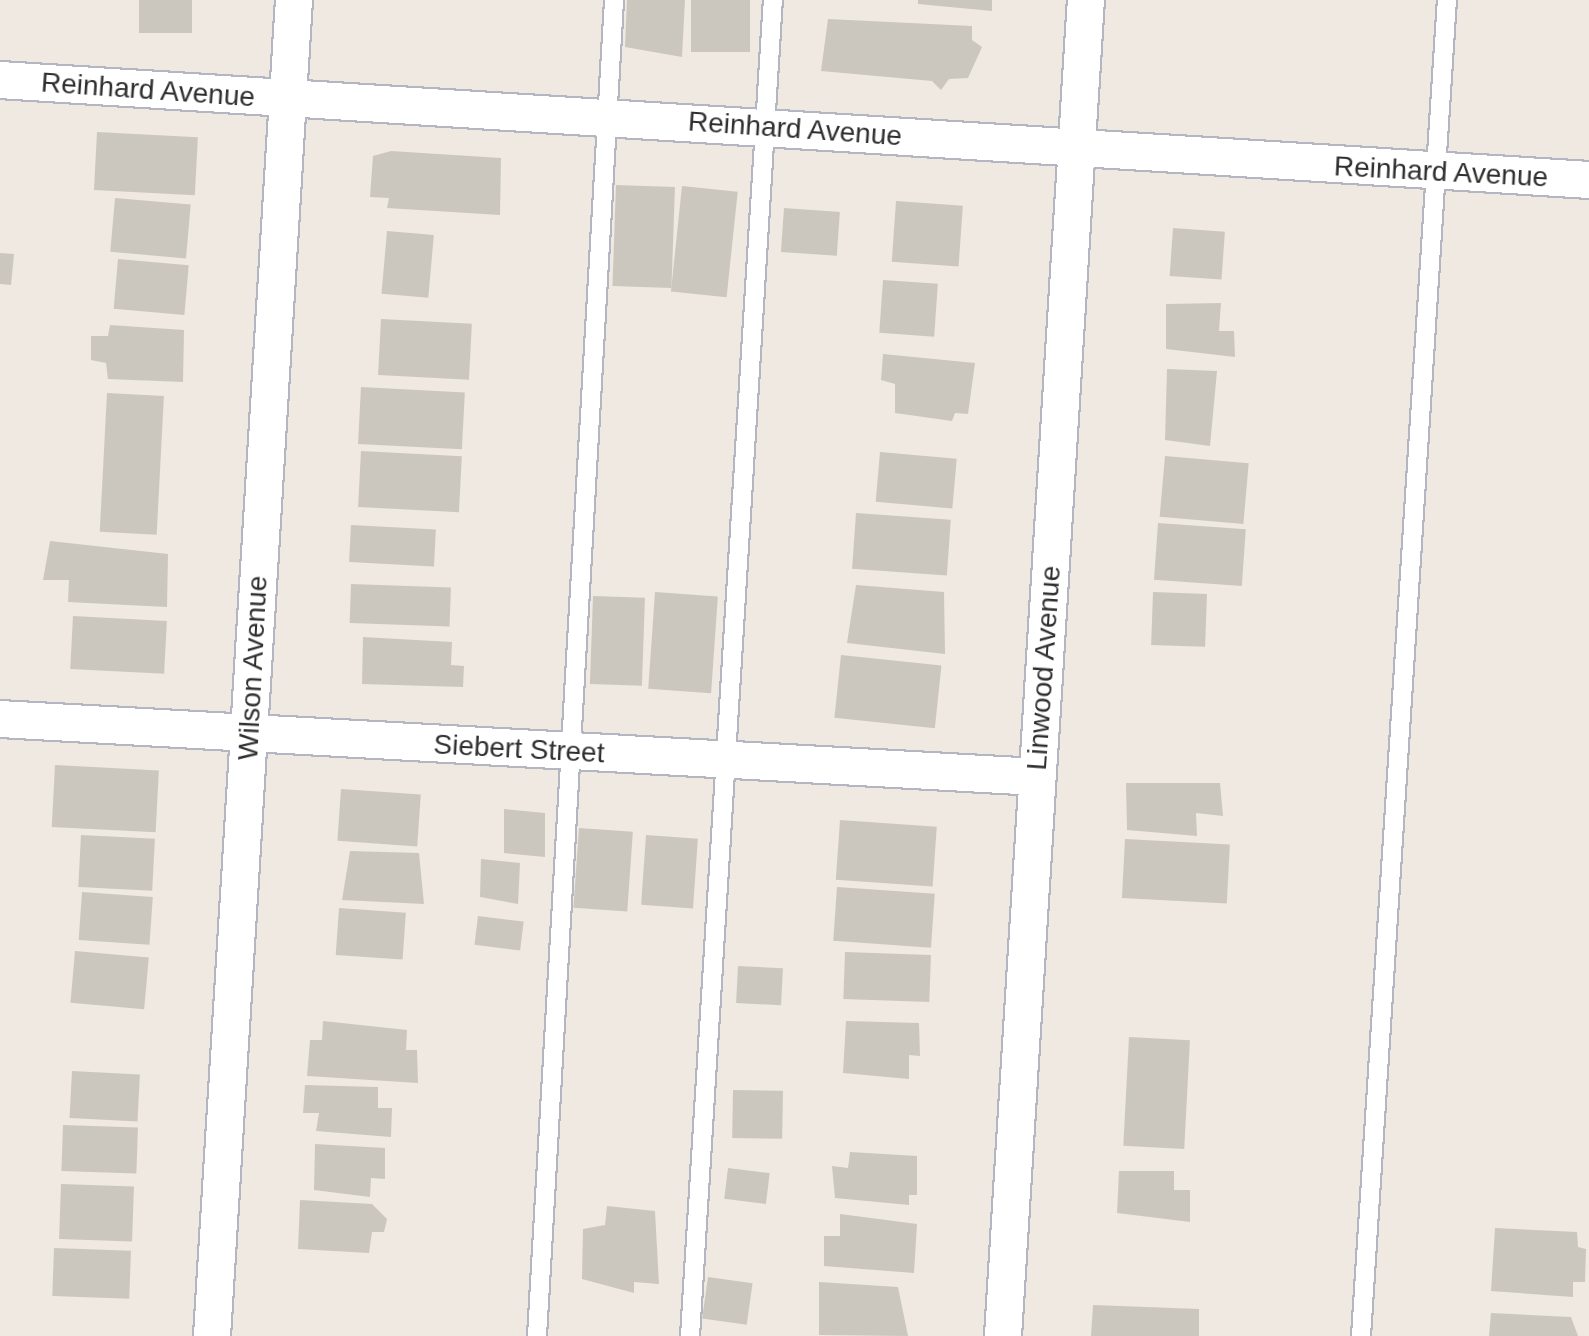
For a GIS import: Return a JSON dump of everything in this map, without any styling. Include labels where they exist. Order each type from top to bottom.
[{"type":"street","name":"Wilson Avenue","points":[[212,1336],[294,0]]},
{"type":"street","name":"Linwood Avenue","points":[[1003,1336],[1086,0]]},
{"type":"street","name":"Reinhard Avenue","points":[[0,80],[768,127],[1436,173],[1589,180]]},
{"type":"street","name":"Siebert Street","points":[[0,719],[725,762],[1037,777]]},
{"type":"lane","points":[[537,1336],[566,751],[614,0]]},
{"type":"lane","points":[[690,1336],[768,127],[773,0]]},
{"type":"lane","points":[[1361,1336],[1447,0]]},
{"type":"building","points":[[139,0],[192,0],[192,33],[139,33]]},
{"type":"building","points":[[627,0],[685,0],[682,57],[625,47]]},
{"type":"building","points":[[691,0],[750,0],[750,52],[691,52]]},
{"type":"building","points":[[918,0],[992,0],[992,11],[918,4]]},
{"type":"building","points":[[828,19],[972,26],[972,40],[982,47],[968,78],[949,79],[941,90],[932,81],[821,71]]},
{"type":"building","points":[[97,132],[198,137],[195,195],[94,190]]},
{"type":"building","points":[[391,151],[501,158],[500,215],[387,208],[389,198],[370,197],[373,156]]},
{"type":"building","points":[[616,185],[675,187],[671,288],[612,286]]},
{"type":"building","points":[[682,186],[738,192],[727,297],[671,291]]},
{"type":"building","points":[[115,198],[191,205],[186,258],[110,252]]},
{"type":"building","points":[[896,201],[963,206],[959,267],[892,262]]},
{"type":"building","points":[[784,208],[840,212],[837,256],[781,252]]},
{"type":"building","points":[[1173,228],[1225,232],[1222,280],[1170,276]]},
{"type":"building","points":[[387,231],[434,235],[428,298],[382,294]]},
{"type":"building","points":[[0,253],[14,254],[11,285],[0,284]]},
{"type":"building","points":[[118,259],[189,265],[184,315],[114,309]]},
{"type":"building","points":[[883,280],[938,284],[934,337],[879,333]]},
{"type":"building","points":[[1221,303],[1219,331],[1234,331],[1235,357],[1166,349],[1166,304]]},
{"type":"building","points":[[381,319],[472,324],[469,380],[378,375]]},
{"type":"building","points":[[110,325],[184,330],[183,382],[108,379],[106,363],[91,360],[91,336],[108,336]]},
{"type":"building","points":[[883,354],[975,363],[968,414],[955,413],[952,421],[895,413],[895,384],[881,380]]},
{"type":"building","points":[[1167,369],[1217,371],[1210,446],[1165,440]]},
{"type":"building","points":[[361,387],[465,392],[462,449],[358,444]]},
{"type":"building","points":[[107,393],[164,396],[157,535],[100,532]]},
{"type":"building","points":[[361,451],[462,456],[459,512],[358,507]]},
{"type":"building","points":[[880,452],[957,459],[952,509],[876,502]]},
{"type":"building","points":[[1165,456],[1249,463],[1243,524],[1160,517]]},
{"type":"building","points":[[856,513],[951,520],[947,575],[852,569]]},
{"type":"building","points":[[1158,523],[1246,529],[1242,586],[1154,580]]},
{"type":"building","points":[[351,525],[436,529],[434,566],[349,562]]},
{"type":"building","points":[[50,541],[168,554],[167,607],[68,602],[69,580],[43,580]]},
{"type":"building","points":[[351,584],[451,587],[450,626],[350,623]]},
{"type":"building","points":[[856,585],[944,592],[945,654],[847,643]]},
{"type":"building","points":[[655,592],[718,596],[711,693],[648,689]]},
{"type":"building","points":[[1153,592],[1207,594],[1205,647],[1151,645]]},
{"type":"building","points":[[593,596],[645,598],[642,686],[590,684]]},
{"type":"building","points":[[73,616],[167,621],[164,674],[70,669]]},
{"type":"building","points":[[363,637],[452,642],[451,665],[464,666],[463,687],[362,684]]},
{"type":"building","points":[[841,655],[941,666],[935,728],[834,718]]},
{"type":"building","points":[[55,765],[159,770],[156,832],[52,827]]},
{"type":"building","points":[[1126,783],[1220,783],[1223,816],[1196,813],[1197,836],[1127,830]]},
{"type":"building","points":[[341,789],[421,795],[417,846],[337,841]]},
{"type":"building","points":[[504,809],[545,813],[545,857],[504,853]]},
{"type":"building","points":[[840,820],[937,827],[933,887],[836,880]]},
{"type":"building","points":[[579,828],[633,832],[627,912],[573,908]]},
{"type":"building","points":[[81,835],[155,839],[152,891],[78,887]]},
{"type":"building","points":[[646,835],[698,839],[693,908],[641,905]]},
{"type":"building","points":[[1125,839],[1230,844],[1227,903],[1122,898]]},
{"type":"building","points":[[350,851],[419,853],[424,904],[342,900]]},
{"type":"building","points":[[481,859],[520,863],[518,904],[480,897]]},
{"type":"building","points":[[837,887],[935,894],[931,948],[833,941]]},
{"type":"building","points":[[82,892],[153,897],[149,945],[79,940]]},
{"type":"building","points":[[339,908],[406,913],[403,960],[336,955]]},
{"type":"building","points":[[478,916],[524,922],[520,950],[474,945]]},
{"type":"building","points":[[75,951],[149,957],[144,1009],[70,1003]]},
{"type":"building","points":[[845,952],[931,955],[929,1002],[843,999]]},
{"type":"building","points":[[738,966],[783,968],[781,1005],[736,1003]]},
{"type":"building","points":[[323,1021],[407,1030],[406,1050],[417,1050],[418,1083],[307,1076],[310,1040],[322,1040]]},
{"type":"building","points":[[846,1021],[919,1023],[920,1056],[909,1055],[909,1079],[843,1073]]},
{"type":"building","points":[[1129,1037],[1190,1040],[1184,1149],[1123,1146]]},
{"type":"building","points":[[72,1071],[140,1075],[137,1121],[70,1118]]},
{"type":"building","points":[[305,1085],[378,1087],[378,1108],[392,1108],[391,1137],[316,1131],[319,1113],[303,1113]]},
{"type":"building","points":[[733,1090],[783,1091],[782,1139],[732,1138]]},
{"type":"building","points":[[63,1125],[138,1128],[136,1174],[61,1171]]},
{"type":"building","points":[[315,1144],[385,1148],[385,1179],[371,1178],[370,1197],[314,1190]]},
{"type":"building","points":[[850,1152],[917,1156],[917,1195],[909,1195],[909,1205],[835,1198],[832,1166],[848,1168]]},
{"type":"building","points":[[728,1168],[770,1173],[766,1204],[724,1199]]},
{"type":"building","points":[[1119,1171],[1174,1171],[1174,1190],[1190,1190],[1190,1222],[1117,1213]]},
{"type":"building","points":[[61,1184],[134,1187],[132,1242],[59,1239]]},
{"type":"building","points":[[300,1200],[372,1204],[387,1219],[384,1232],[372,1232],[369,1253],[298,1249]]},
{"type":"building","points":[[607,1206],[655,1211],[659,1284],[634,1282],[634,1293],[582,1279],[583,1229],[605,1225]]},
{"type":"building","points":[[840,1214],[917,1224],[914,1273],[824,1266],[824,1236],[840,1236]]},
{"type":"building","points":[[1495,1228],[1577,1232],[1578,1247],[1586,1249],[1585,1282],[1573,1282],[1573,1297],[1491,1291]]},
{"type":"building","points":[[54,1248],[131,1251],[129,1299],[52,1296]]},
{"type":"building","points":[[708,1277],[753,1283],[747,1325],[702,1319]]},
{"type":"building","points":[[819,1282],[898,1287],[908,1336],[819,1335]]},
{"type":"building","points":[[1093,1305],[1199,1309],[1199,1336],[1091,1336]]},
{"type":"building","points":[[1491,1313],[1571,1317],[1578,1336],[1489,1336]]}]
